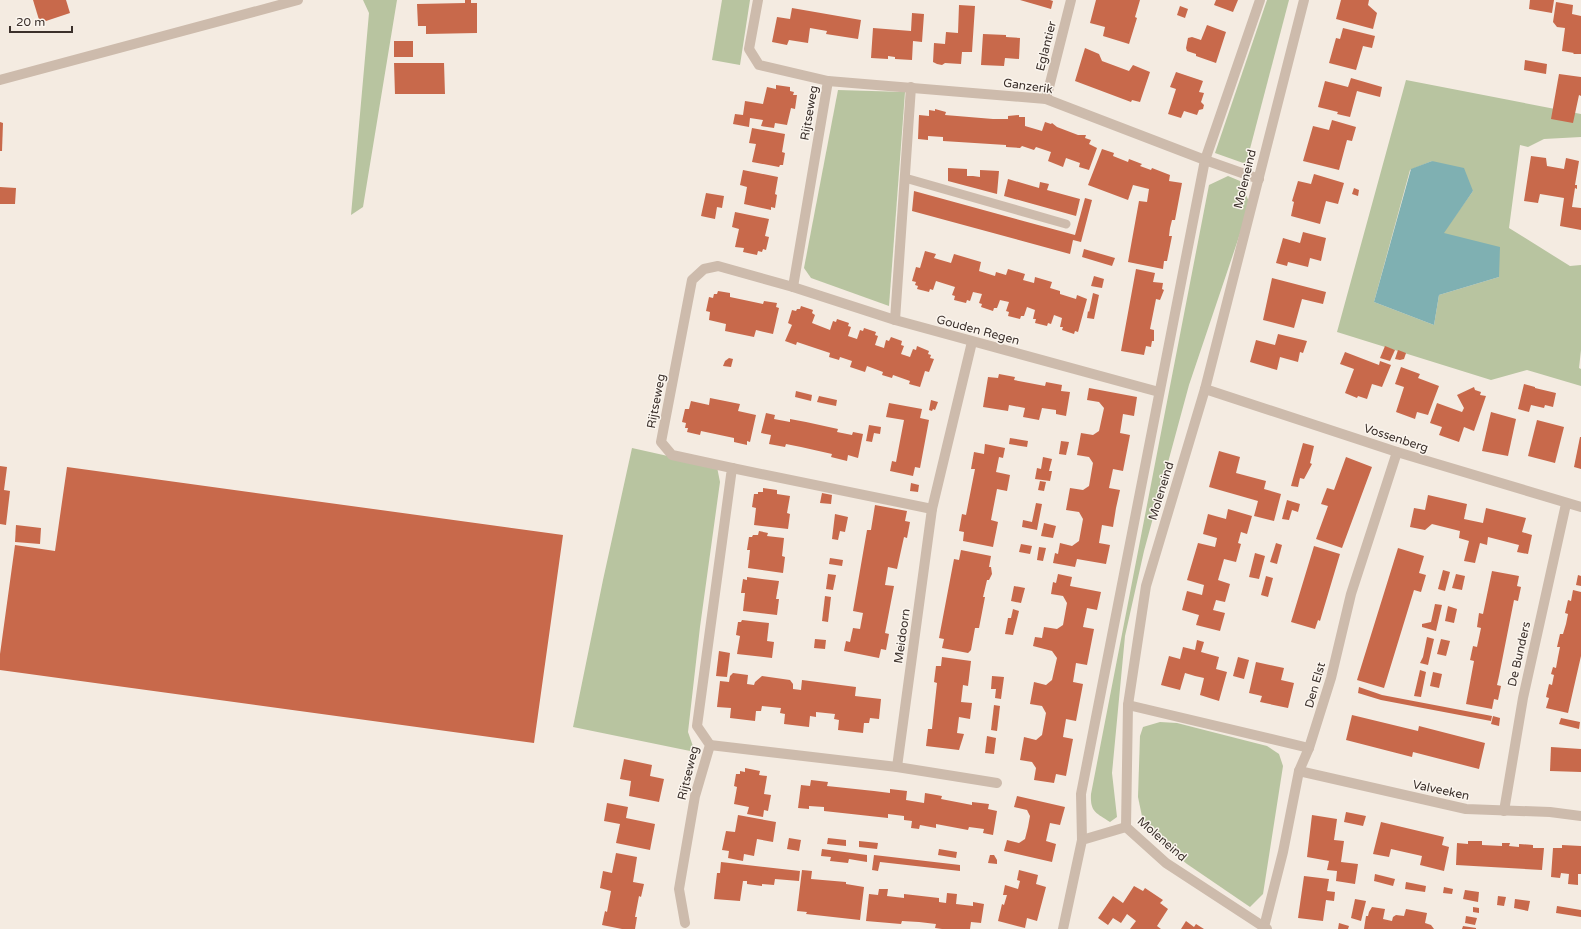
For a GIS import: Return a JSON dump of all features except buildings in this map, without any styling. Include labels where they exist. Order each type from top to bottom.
[{"type":"street","points":[[0,80],[298,0]]},
{"type":"street","name":"Rijtseweg","points":[[687,927],[679,889],[695,796],[710,745],[697,726],[732,468],[672,455],[661,442],[692,280],[704,269],[718,266],[793,287],[828,81],[759,65],[749,49],[758,0]]},
{"type":"street","name":"Eglantier","points":[[1046,99],[1071,0]]},
{"type":"street","name":"Moleneind","points":[[1063,929],[1082,840],[1082,794],[1205,160],[1260,0]]},
{"type":"street","name":"Moleneind","points":[[1266,928],[1166,863],[1126,827],[1128,705],[1146,586],[1205,389],[1304,0]]},
{"type":"street","name":"Ganzerik","points":[[828,81],[1046,99],[1259,179]]},
{"type":"street","points":[[895,320],[911,88]]},
{"type":"street","name":"Gouden Regen","points":[[793,287],[895,320],[1159,392]]},
{"type":"street","name":"Meidoorn","points":[[897,768],[932,508],[972,342]]},
{"type":"street","name":"Vossenberg","points":[[1205,389],[1397,452],[1566,504],[1581,507]]},
{"type":"street","name":"Den Elst","points":[[1266,928],[1283,852],[1298,771],[1309,748],[1331,678],[1351,594],[1397,452]]},
{"type":"street","points":[[732,468],[932,508]]},
{"type":"street","name":"De Bunders","points":[[1504,811],[1523,698],[1566,504]]},
{"type":"street","points":[[1128,705],[1309,748]]},
{"type":"street","points":[[710,745],[897,768],[997,784]]},
{"type":"street","name":"Valveeken","points":[[1298,771],[1466,810],[1550,812],[1581,816]]},
{"type":"street","points":[[1082,840],[1126,827]]},
{"type":"lane","points":[[905,178],[1066,224]]},
{"type":"green space","points":[[363,0],[397,0],[363,207],[351,215],[369,13]]},
{"type":"green space","points":[[722,0],[750,0],[740,65],[712,60]]},
{"type":"green space","points":[[1267,0],[1289,0],[1246,164],[1215,153]]},
{"type":"green space","points":[[1406,80],[1581,114],[1581,137],[1544,139],[1528,147],[1520,145],[1509,228],[1570,266],[1581,265],[1581,350],[1579,368],[1581,369],[1581,386],[1527,370],[1491,380],[1337,332]],"holes":[[[1432,161],[1473,191],[1443,233],[1499,277],[1439,295],[1434,325],[1374,302],[1410,170]]]},
{"type":"green space","points":[[838,90],[905,92],[889,306],[811,278],[804,268]]},
{"type":"green space","points":[[1228,176],[1240,181],[1250,204],[1189,385],[1144,551],[1125,636],[1112,773],[1117,817],[1110,822],[1095,811],[1092,805],[1091,794],[1209,185]]},
{"type":"green space","points":[[632,448],[717,467],[720,482],[700,627],[688,732],[695,752],[573,727]]},
{"type":"green space","points":[[1160,722],[1177,723],[1267,746],[1279,754],[1283,766],[1263,894],[1250,907],[1187,864],[1156,839],[1144,826],[1138,797],[1140,736],[1143,727]]},
{"type":"water","points":[[1432,161],[1464,168],[1473,191],[1444,233],[1500,247],[1499,277],[1439,295],[1434,325],[1374,302],[1411,169]]}]
